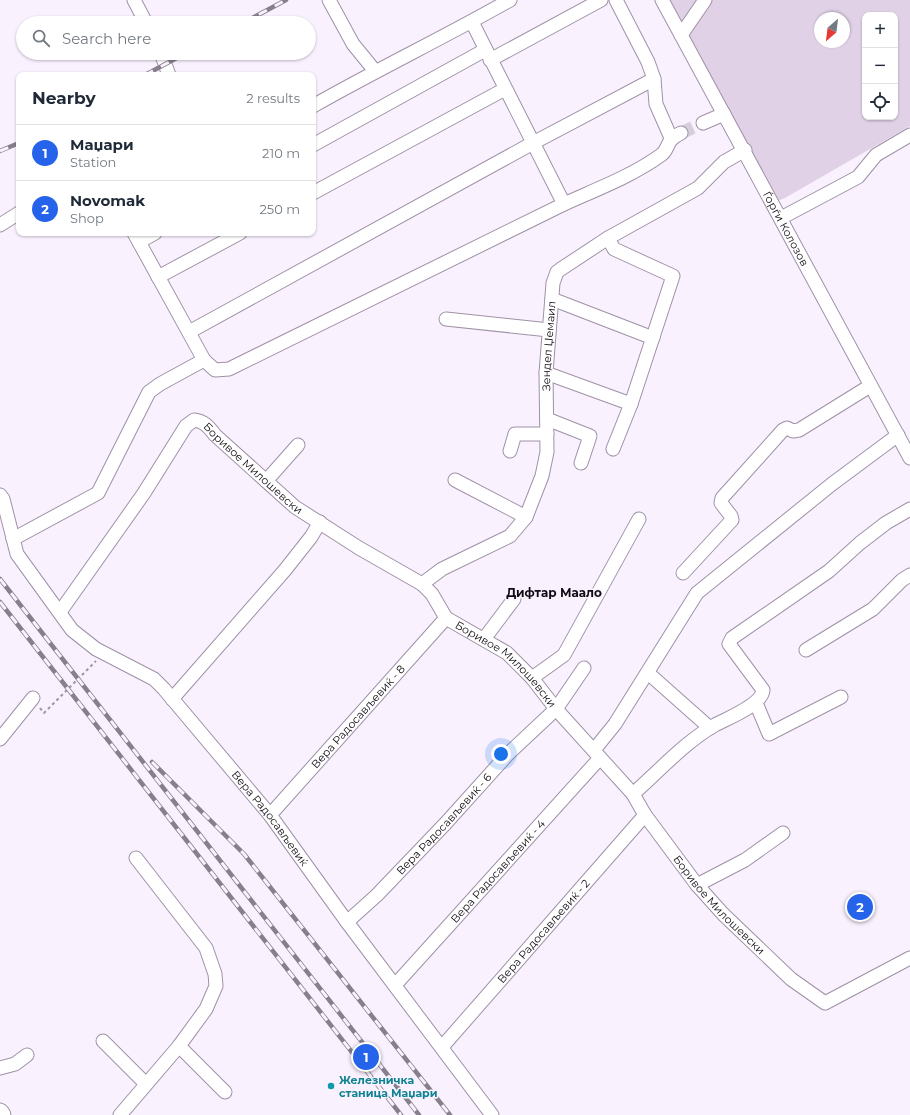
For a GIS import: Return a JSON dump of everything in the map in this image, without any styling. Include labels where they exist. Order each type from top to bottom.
[{"type":"street","points":[[134,0],[142,16]]},
{"type":"street","points":[[329,0],[350,40],[375,71]]},
{"type":"street","points":[[316,104],[375,71],[472,22],[510,0]]},
{"type":"street","points":[[316,142],[488,55],[601,0]]},
{"type":"street","points":[[136,237],[204,360],[215,370],[229,370],[564,204],[618,180],[663,154],[676,136],[656,104],[654,79],[648,62],[616,0]]},
{"type":"street","name":"Ѓорѓи Колозов","points":[[662,0],[745,150],[870,386],[910,458]]},
{"type":"street","points":[[681,35],[705,0]]},
{"type":"street","points":[[472,22],[564,204]]},
{"type":"street","points":[[164,60],[168,72]]},
{"type":"street","points":[[189,332],[533,143],[654,79]]},
{"type":"street","points":[[316,191],[505,89]]},
{"type":"street","points":[[703,123],[724,114]]},
{"type":"street","points":[[781,218],[858,177],[876,155],[910,135]]},
{"type":"street","name":"Зендел Џемаил","points":[[422,584],[442,569],[510,536],[526,517],[542,476],[547,452],[546,373],[553,283],[557,272],[608,238],[698,188],[724,162],[745,150]]},
{"type":"street","points":[[0,225],[16,215]]},
{"type":"street","points":[[158,277],[234,236]]},
{"type":"street","points":[[608,238],[614,250],[673,276],[653,338],[613,449]]},
{"type":"street","points":[[552,299],[653,338]]},
{"type":"street","points":[[446,319],[549,330]]},
{"type":"street","points":[[0,495],[3,499],[13,540],[98,493],[149,392],[160,384],[204,360]]},
{"type":"street","points":[[546,373],[630,404]]},
{"type":"street","points":[[683,573],[732,520],[731,516],[721,503],[722,498],[782,430],[787,428],[793,431],[799,430],[870,386]]},
{"type":"street","points":[[547,419],[590,436],[581,463]]},
{"type":"street","name":"Боривое Милошевски","points":[[60,612],[144,492],[189,422],[194,420],[206,424],[215,435],[295,507],[359,548],[422,584],[432,594],[446,618],[507,653],[532,678],[556,709],[633,794],[645,815],[697,885],[756,946],[792,978],[826,1003],[910,958]]},
{"type":"street","points":[[510,452],[515,434],[547,434]]},
{"type":"street","name":"Вера Радосављевиќ - 4","points":[[396,984],[597,754],[697,593],[832,484],[898,435]]},
{"type":"street","points":[[266,481],[298,445]]},
{"type":"street","points":[[455,480],[526,517]]},
{"type":"street","points":[[633,794],[691,742],[710,728],[756,703],[762,696],[763,690],[729,644],[732,638],[830,571],[860,542],[886,523],[910,509]]},
{"type":"street","points":[[532,678],[564,655],[639,519]]},
{"type":"street","points":[[172,699],[285,570],[311,537],[320,522]]},
{"type":"street","name":"Вера Радосављевиќ","points":[[13,540],[17,554],[72,630],[96,649],[154,679],[270,815],[347,922],[396,984],[492,1115]]},
{"type":"street","points":[[806,650],[873,609],[902,580],[910,575]]},
{"type":"street","points":[[484,639],[514,599]]},
{"type":"street","name":"Вера Радосављевиќ - 8","points":[[270,815],[446,618]]},
{"type":"street","name":"Вера Радосављевиќ - 6","points":[[347,922],[377,895],[509,754],[556,709],[584,668]]},
{"type":"street","points":[[648,673],[710,728]]},
{"type":"street","points":[[756,703],[770,734],[841,697]]},
{"type":"street","points":[[0,739],[33,698]]},
{"type":"street","name":"Вера Радосављевиќ - 2","points":[[442,1047],[645,815]]},
{"type":"street","points":[[697,885],[745,860],[783,833]]},
{"type":"street","points":[[120,1115],[179,1046],[206,1009],[216,986],[215,974],[206,948],[136,858]]},
{"type":"street","points":[[103,1041],[146,1084]]},
{"type":"street","points":[[179,1046],[225,1092]]},
{"type":"street","points":[[0,1068],[15,1064],[27,1055]]},
{"type":"path","points":[[33,698],[44,713],[104,653]]},
{"type":"shaded area","points":[[661,0],[910,0],[910,126],[785,198],[772,203]]},
{"type":"tunnel","points":[[681,133],[703,123]]},
{"type":"railway","points":[[256,16],[286,0]]},
{"type":"railway","points":[[151,72],[173,60]]},
{"type":"railway","points":[[0,151],[16,144]]},
{"type":"railway","points":[[0,579],[419,1115]]},
{"type":"railway","points":[[0,602],[401,1115]]},
{"type":"railway","points":[[152,762],[244,854],[450,1115]]},
{"type":"place","name":"Novomak","points":[[860,907]]},
{"type":"place","name":"Маџари","points":[[366,1057]]},
{"type":"place","name":"Железничка станица Маџари","points":[[331,1086]]},
{"type":"district","name":"Дифтар Маало","points":[[554,592]]}]
